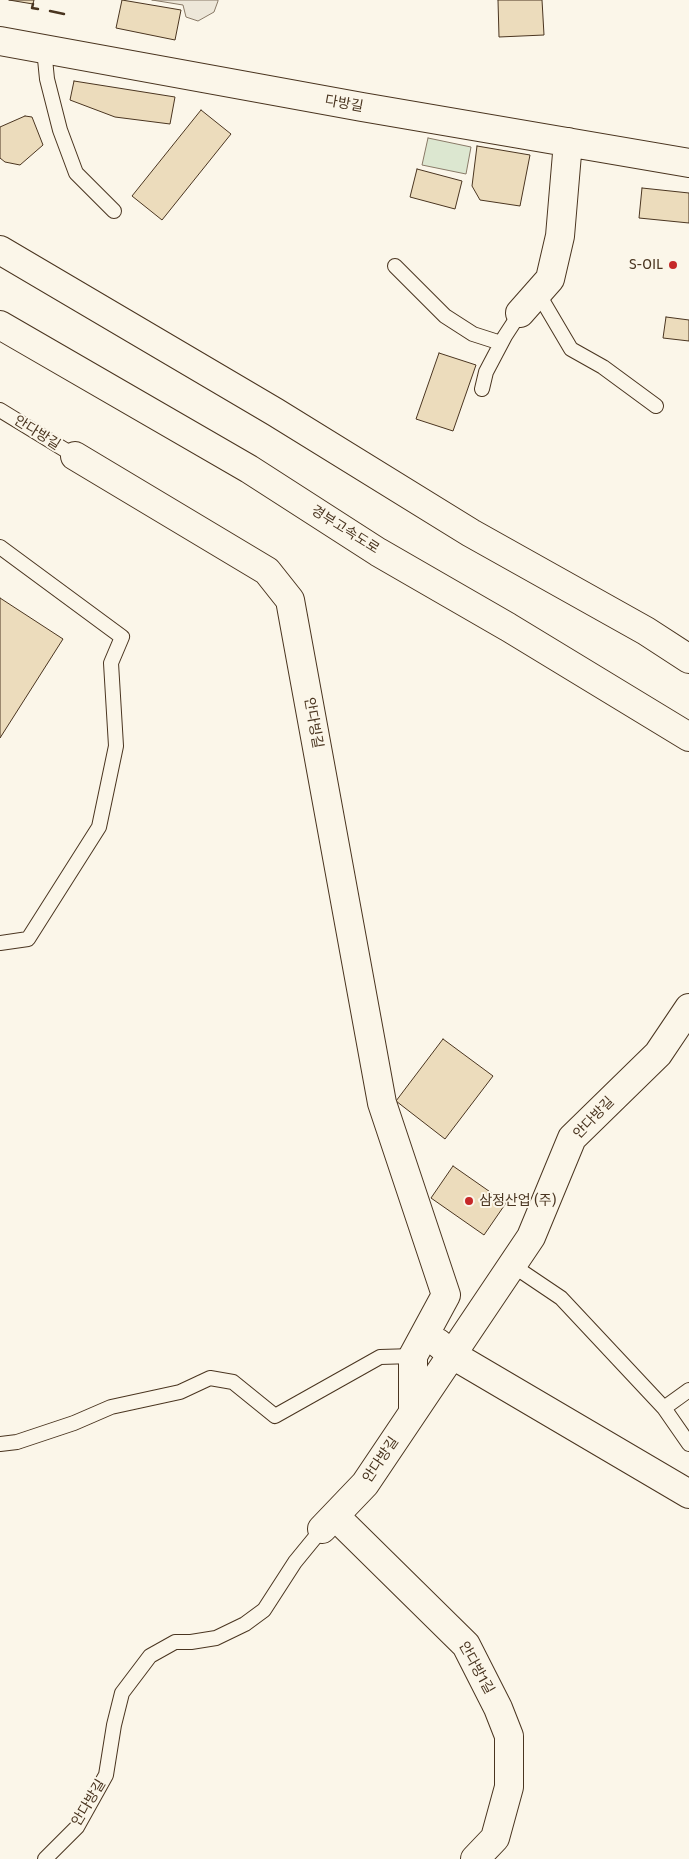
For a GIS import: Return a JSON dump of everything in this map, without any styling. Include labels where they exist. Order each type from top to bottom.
[{"type":"main road","name":"다방길","points":[[0,41],[689,163]]},
{"type":"main road","points":[[520,313],[550,279],[560,236],[568,142]]},
{"type":"main road","points":[[0,250],[266,407],[471,533],[646,631],[689,659]]},
{"type":"main road","name":"경부고속도로","points":[[0,325],[249,469],[378,552],[508,627],[689,737]]},
{"type":"main road","name":"안다빙길","points":[[75,456],[268,571],[290,600],[382,1103],[446,1295]]},
{"type":"main road","name":"안다방길","points":[[328,1523],[365,1484],[531,1237],[572,1138],[658,1054],[689,1008]]},
{"type":"main road","points":[[413,1412],[419,1344],[446,1295],[482,1308]]},
{"type":"main road","points":[[419,1344],[451,1354],[689,1494]]},
{"type":"main road","name":"안다방1길","points":[[328,1523],[466,1645],[498,1708],[509,1736],[509,1787],[495,1838],[475,1859]]},
{"type":"lane","points":[[44,49],[47,80],[58,122],[76,173],[114,211]]},
{"type":"lane","points":[[395,266],[445,316],[473,334],[501,343]]},
{"type":"lane","points":[[538,293],[571,349],[603,367],[656,406]]},
{"type":"lane","points":[[482,389],[486,372],[520,313]]},
{"type":"lane","name":"안다방길","points":[[0,410],[75,456]]},
{"type":"lane","points":[[0,547],[122,637],[111,664],[116,746],[99,827],[28,940],[0,943]]},
{"type":"lane","points":[[512,1265],[561,1298],[664,1408],[689,1444]]},
{"type":"lane","points":[[0,1444],[17,1442],[74,1423],[111,1407],[180,1392],[210,1378],[233,1382],[275,1416],[380,1357],[419,1344]]},
{"type":"lane","points":[[664,1408],[689,1390]]},
{"type":"lane","name":"안다방길","points":[[45,1859],[77,1827],[106,1775],[114,1725],[122,1693],[150,1656],[175,1642],[191,1642],[216,1638],[245,1624],[264,1610],[295,1562],[328,1523]]},
{"type":"green space","points":[[428,138],[471,147],[466,174],[422,165]]},
{"type":"shaded area","points":[[152,0],[218,1],[214,12],[198,21],[186,17],[183,5]]},
{"type":"building","points":[[9,0],[34,0],[33,4]]},
{"type":"building","points":[[122,0],[181,10],[175,40],[116,28]]},
{"type":"building","points":[[498,0],[542,0],[544,35],[499,37]]},
{"type":"building","points":[[74,81],[175,97],[170,124],[115,117],[70,100]]},
{"type":"building","points":[[201,110],[231,134],[162,220],[132,196]]},
{"type":"building","points":[[25,116],[32,117],[43,145],[20,165],[5,162],[0,158],[0,127]]},
{"type":"building","points":[[477,146],[530,155],[520,206],[480,200],[472,186]]},
{"type":"building","points":[[417,169],[462,181],[455,209],[410,197]]},
{"type":"building","points":[[642,188],[689,193],[689,223],[639,218]]},
{"type":"building","points":[[666,317],[689,320],[689,341],[663,338]]},
{"type":"building","points":[[439,353],[476,365],[453,431],[416,419]]},
{"type":"building","points":[[0,598],[63,639],[0,738]]},
{"type":"building","points":[[443,1039],[493,1076],[445,1139],[396,1101]]},
{"type":"building","name":"삼정산업 (주)","points":[[453,1166],[506,1203],[484,1235],[431,1198]]},
{"type":"wall","points":[[33,4],[32,8],[38,9]]},
{"type":"wall","points":[[50,11],[64,14]]},
{"type":"place","name":"S-OIL","points":[[673,265]]},
{"type":"place","name":"삼정산업 (주)","points":[[469,1201]]}]
